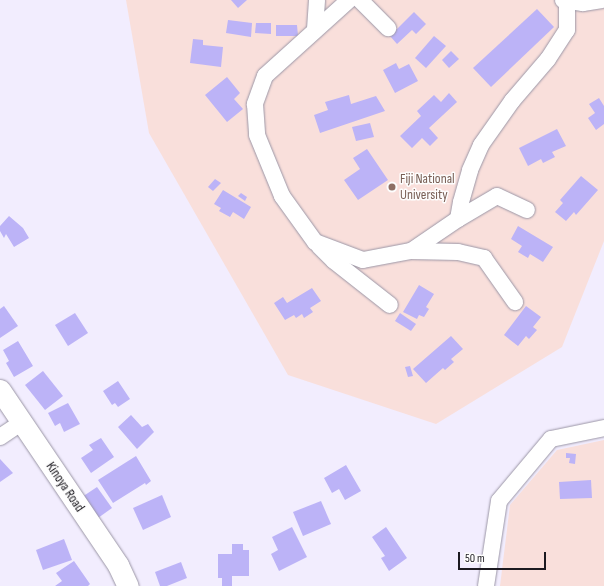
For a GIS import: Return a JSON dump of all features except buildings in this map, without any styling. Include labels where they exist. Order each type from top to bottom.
[{"type":"main road","name":"Kinoya Road","points":[[0,390],[118,566],[128,586]]},
{"type":"street","points":[[316,29],[317,0]]},
{"type":"street","points":[[349,0],[265,76],[255,104],[257,135],[282,196],[315,242],[334,261],[390,305]]},
{"type":"street","points":[[360,0],[388,28]]},
{"type":"street","points":[[458,219],[470,170],[481,145],[512,101],[548,59],[567,30],[565,0],[583,3],[602,0]]},
{"type":"street","points":[[411,251],[458,219],[497,196],[527,210]]},
{"type":"street","points":[[315,242],[363,260],[411,251],[458,252],[484,258],[515,302]]},
{"type":"street","points":[[0,437],[21,423]]},
{"type":"street","points":[[486,586],[498,501],[551,439],[604,428]]},
{"type":"shaded area","name":"Fiji National University","points":[[126,0],[604,0],[604,241],[562,347],[436,424],[288,375],[149,133]]},
{"type":"shaded area","points":[[604,440],[604,586],[500,586],[510,505],[557,450]]},
{"type":"place","name":"Fiji National University","points":[[392,187]]}]
